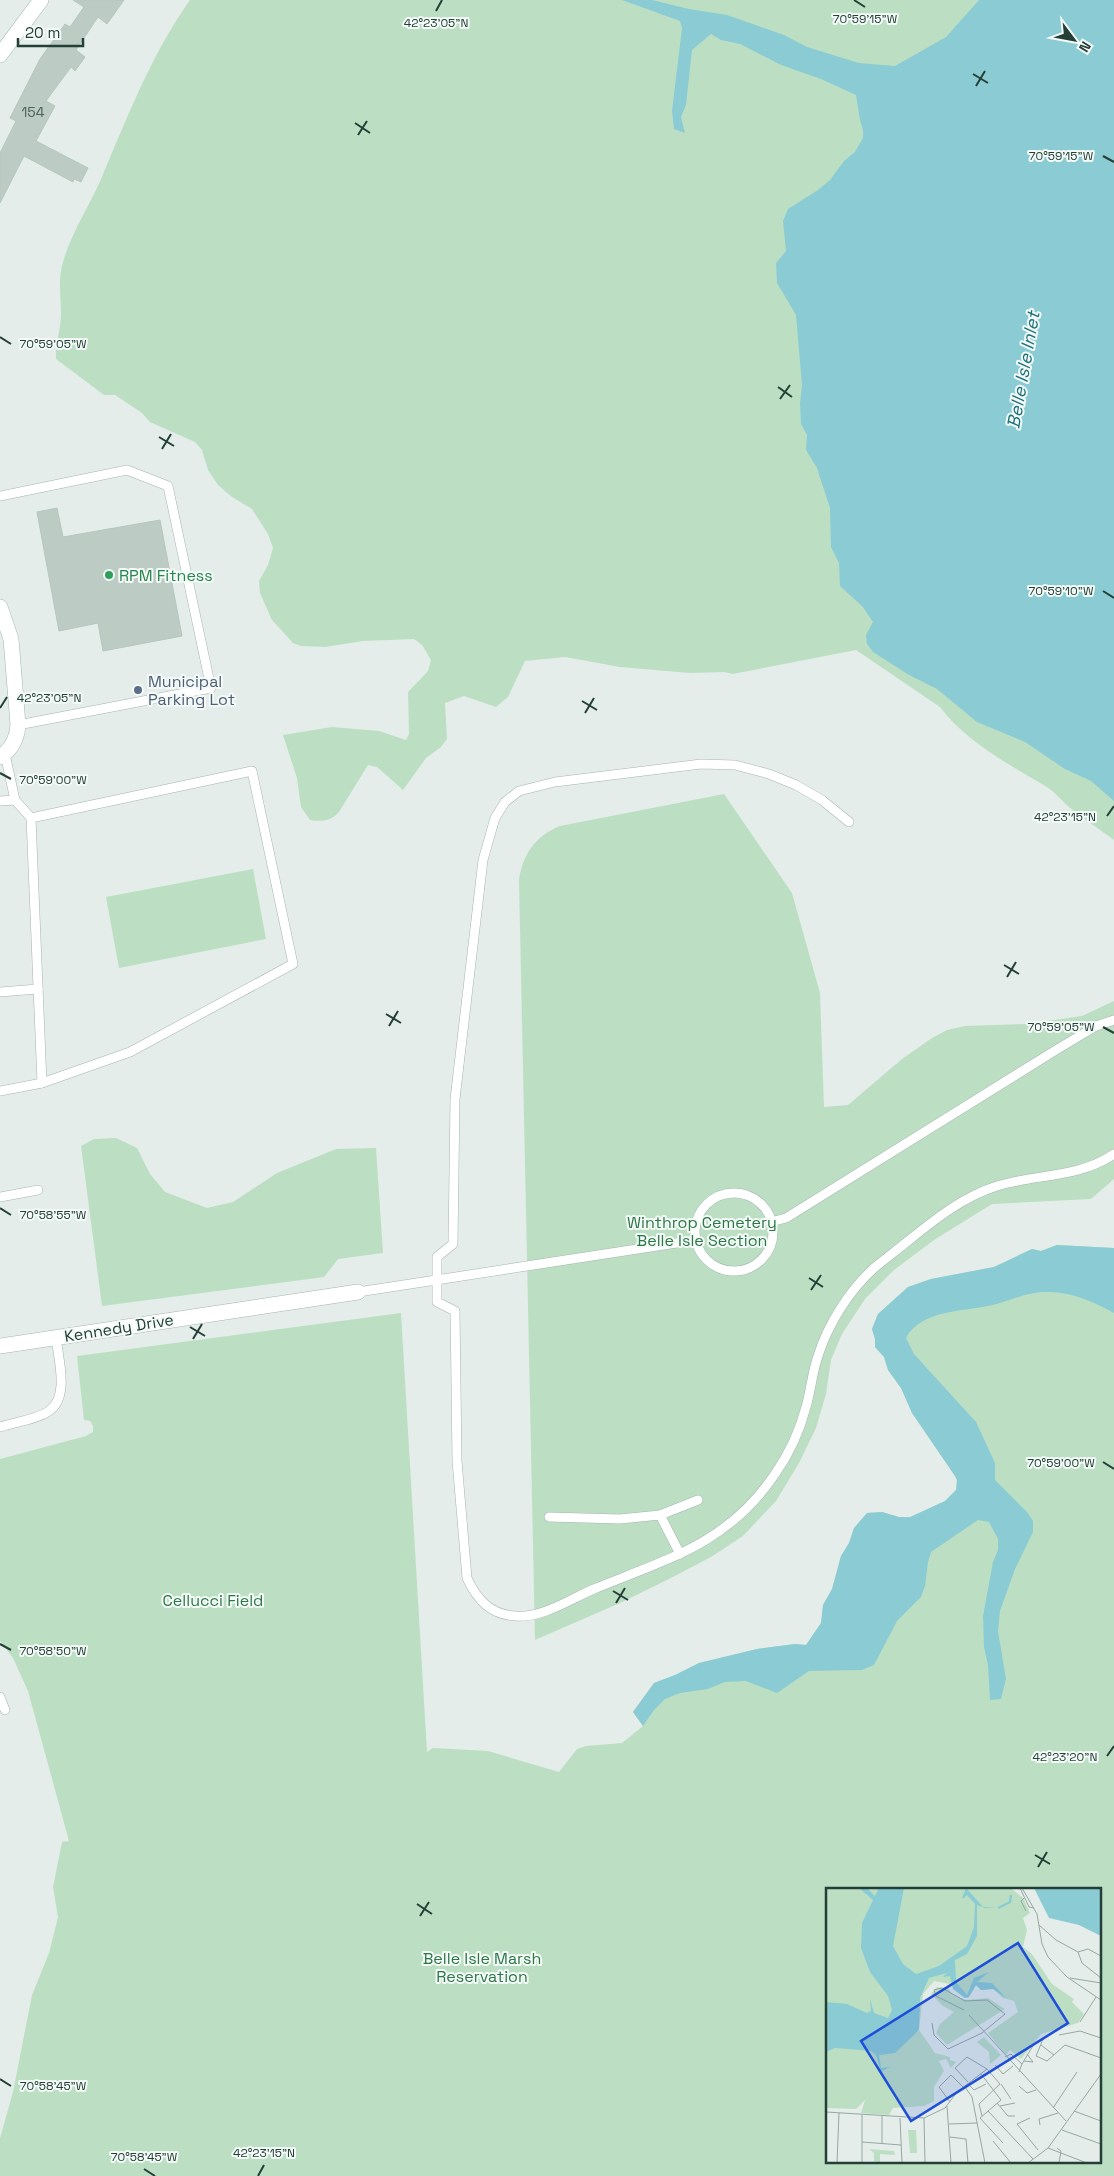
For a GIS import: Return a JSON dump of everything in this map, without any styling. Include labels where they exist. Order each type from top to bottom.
[{"type":"street","points":[[0,55],[41,0]]},
{"type":"street","points":[[0,607],[11,639],[18,726],[15,740],[3,756]]},
{"type":"street","name":"Kennedy Drive","points":[[0,1346],[358,1292]]},
{"type":"lane","points":[[0,496],[127,470],[168,486],[211,688],[18,726]]},
{"type":"lane","points":[[3,756],[14,800],[31,818],[42,1083]]},
{"type":"lane","points":[[849,822],[822,800],[796,785],[753,769],[717,763],[555,782],[519,792],[505,802],[495,818],[483,860],[455,1098],[453,1244],[437,1257],[438,1302],[455,1311],[457,1461],[467,1578],[474,1594],[485,1606],[500,1612],[516,1616],[539,1613],[680,1554],[717,1534],[737,1519],[775,1474],[795,1437],[806,1407],[818,1356],[826,1334],[858,1284],[940,1214],[995,1186],[1081,1170],[1102,1162],[1114,1154]]},
{"type":"lane","points":[[0,1090],[42,1083],[130,1052],[293,964],[252,771],[31,818]]},
{"type":"lane","points":[[0,801],[14,800]]},
{"type":"lane","points":[[0,992],[38,989]]},
{"type":"lane","points":[[771,1222],[786,1218],[1056,1050],[1096,1026],[1114,1020]]},
{"type":"lane","points":[[0,1197],[38,1190]]},
{"type":"lane","points":[[736,1193],[748,1196],[762,1206],[771,1222],[773,1234],[770,1246],[759,1261],[743,1270],[730,1271],[718,1268],[700,1252],[696,1240],[695,1228],[704,1206],[725,1194],[736,1193]]},
{"type":"lane","points":[[358,1292],[696,1240]]},
{"type":"lane","points":[[0,1427],[45,1413],[56,1404],[61,1390],[56,1337]]},
{"type":"lane","points":[[549,1517],[620,1518],[660,1515],[698,1500]]},
{"type":"lane","points":[[660,1515],[680,1554]]},
{"type":"lane","points":[[0,1697],[5,1710]]},
{"type":"green space","points":[[190,0],[1114,0],[1114,840],[1070,808],[1047,787],[989,752],[962,731],[940,707],[856,650],[733,674],[724,672],[690,673],[620,667],[565,657],[525,661],[508,697],[496,707],[464,696],[445,703],[447,739],[441,747],[426,758],[403,790],[377,767],[368,765],[336,815],[326,820],[310,820],[301,807],[297,778],[283,735],[332,727],[379,731],[406,740],[409,734],[408,692],[428,671],[431,660],[422,645],[414,639],[363,641],[325,647],[301,646],[293,643],[272,620],[260,593],[259,581],[268,565],[273,548],[268,534],[252,509],[232,497],[218,485],[208,470],[202,450],[195,442],[150,422],[142,413],[115,395],[104,395],[56,359],[61,320],[60,278],[65,254],[152,65],[163,43]]},
{"type":"green space","name":"Winthrop Cemetery Belle Isle Section","points":[[724,794],[792,893],[820,993],[824,1107],[848,1105],[902,1059],[947,1030],[965,1026],[1027,1024],[1082,1016],[1114,1001],[1114,1179],[1091,1199],[992,1204],[934,1240],[894,1270],[865,1299],[842,1334],[831,1360],[826,1394],[816,1428],[799,1463],[776,1501],[743,1536],[711,1557],[667,1580],[535,1640],[519,880],[521,871],[527,854],[537,841],[551,830],[560,826]]},
{"type":"green space","points":[[253,869],[266,939],[119,968],[106,897]]},
{"type":"green space","points":[[116,1138],[137,1148],[150,1174],[165,1192],[207,1208],[233,1202],[277,1173],[336,1149],[376,1148],[383,1253],[338,1259],[324,1277],[102,1306],[81,1146],[94,1139]]},
{"type":"green space","name":"Belle Isle Marsh Reservation","points":[[1057,1245],[1114,1248],[1114,2176],[0,2176],[0,2138],[13,2092],[32,1995],[49,1953],[58,1917],[53,1887],[62,1842],[69,1841],[28,1691],[13,1658],[0,1641],[0,1459],[86,1436],[93,1432],[93,1426],[90,1421],[84,1420],[77,1356],[401,1313],[427,1752],[433,1748],[488,1751],[559,1772],[577,1749],[586,1746],[622,1743],[643,1726],[633,1712],[654,1683],[699,1663],[757,1649],[795,1644],[806,1645],[821,1623],[823,1605],[832,1589],[841,1556],[849,1543],[854,1528],[867,1513],[882,1512],[910,1518],[945,1501],[956,1490],[957,1480],[955,1476],[912,1413],[901,1388],[888,1370],[884,1357],[875,1347],[872,1329],[878,1314],[908,1287],[931,1279],[994,1267],[1032,1249],[1041,1251]]},
{"type":"water","name":"Belle Isle Inlet","points":[[622,0],[652,0],[689,9],[727,15],[784,35],[807,47],[859,63],[895,66],[946,37],[979,0],[1114,0],[1114,801],[1091,781],[1065,769],[1025,742],[977,722],[937,689],[909,675],[873,652],[867,644],[866,635],[873,622],[862,606],[840,586],[839,563],[831,547],[830,508],[817,468],[806,450],[807,435],[801,424],[800,403],[802,385],[796,315],[777,283],[776,263],[786,251],[783,221],[788,209],[830,180],[844,161],[855,152],[863,138],[856,95],[821,79],[781,65],[740,44],[721,40],[711,34],[692,50],[686,105],[681,117],[685,133],[674,129],[672,111],[682,28],[680,21]]},
{"type":"water","points":[[1057,1245],[1114,1248],[1114,1313],[1074,1296],[1058,1292],[1042,1292],[985,1307],[934,1316],[913,1328],[906,1338],[914,1354],[976,1422],[995,1463],[995,1480],[1027,1512],[1033,1521],[1033,1532],[1015,1569],[1000,1611],[998,1631],[1006,1679],[1001,1699],[990,1700],[988,1665],[984,1647],[983,1616],[993,1562],[998,1550],[998,1539],[989,1522],[978,1520],[931,1552],[925,1586],[921,1597],[897,1621],[874,1665],[862,1670],[809,1671],[777,1693],[746,1681],[725,1682],[708,1689],[680,1693],[665,1699],[654,1710],[643,1726],[633,1712],[654,1683],[699,1663],[757,1649],[795,1644],[806,1645],[821,1623],[823,1605],[832,1589],[841,1556],[849,1543],[854,1528],[867,1513],[882,1512],[899,1517],[910,1517],[945,1501],[956,1490],[957,1480],[955,1476],[912,1413],[901,1388],[888,1370],[884,1357],[875,1347],[872,1329],[878,1314],[908,1287],[931,1279],[994,1267],[1032,1249],[1041,1251]]},
{"type":"building","points":[[73,0],[124,0],[107,24],[98,17],[76,50],[85,57],[75,71],[71,67],[46,101],[55,106],[36,141],[88,168],[81,182],[74,179],[73,182],[24,156],[0,203],[0,153],[16,121],[10,118],[40,59],[65,24],[70,27],[84,7]]},
{"type":"building","points":[[57,508],[63,537],[160,520],[182,636],[103,651],[98,623],[59,631],[37,512]]},
{"type":"place","name":"RPM Fitness","points":[[109,575]]},
{"type":"place","name":"Municipal Parking Lot","points":[[138,690]]},
{"type":"park label","name":"Cellucci Field","points":[[213,1600]]}]
